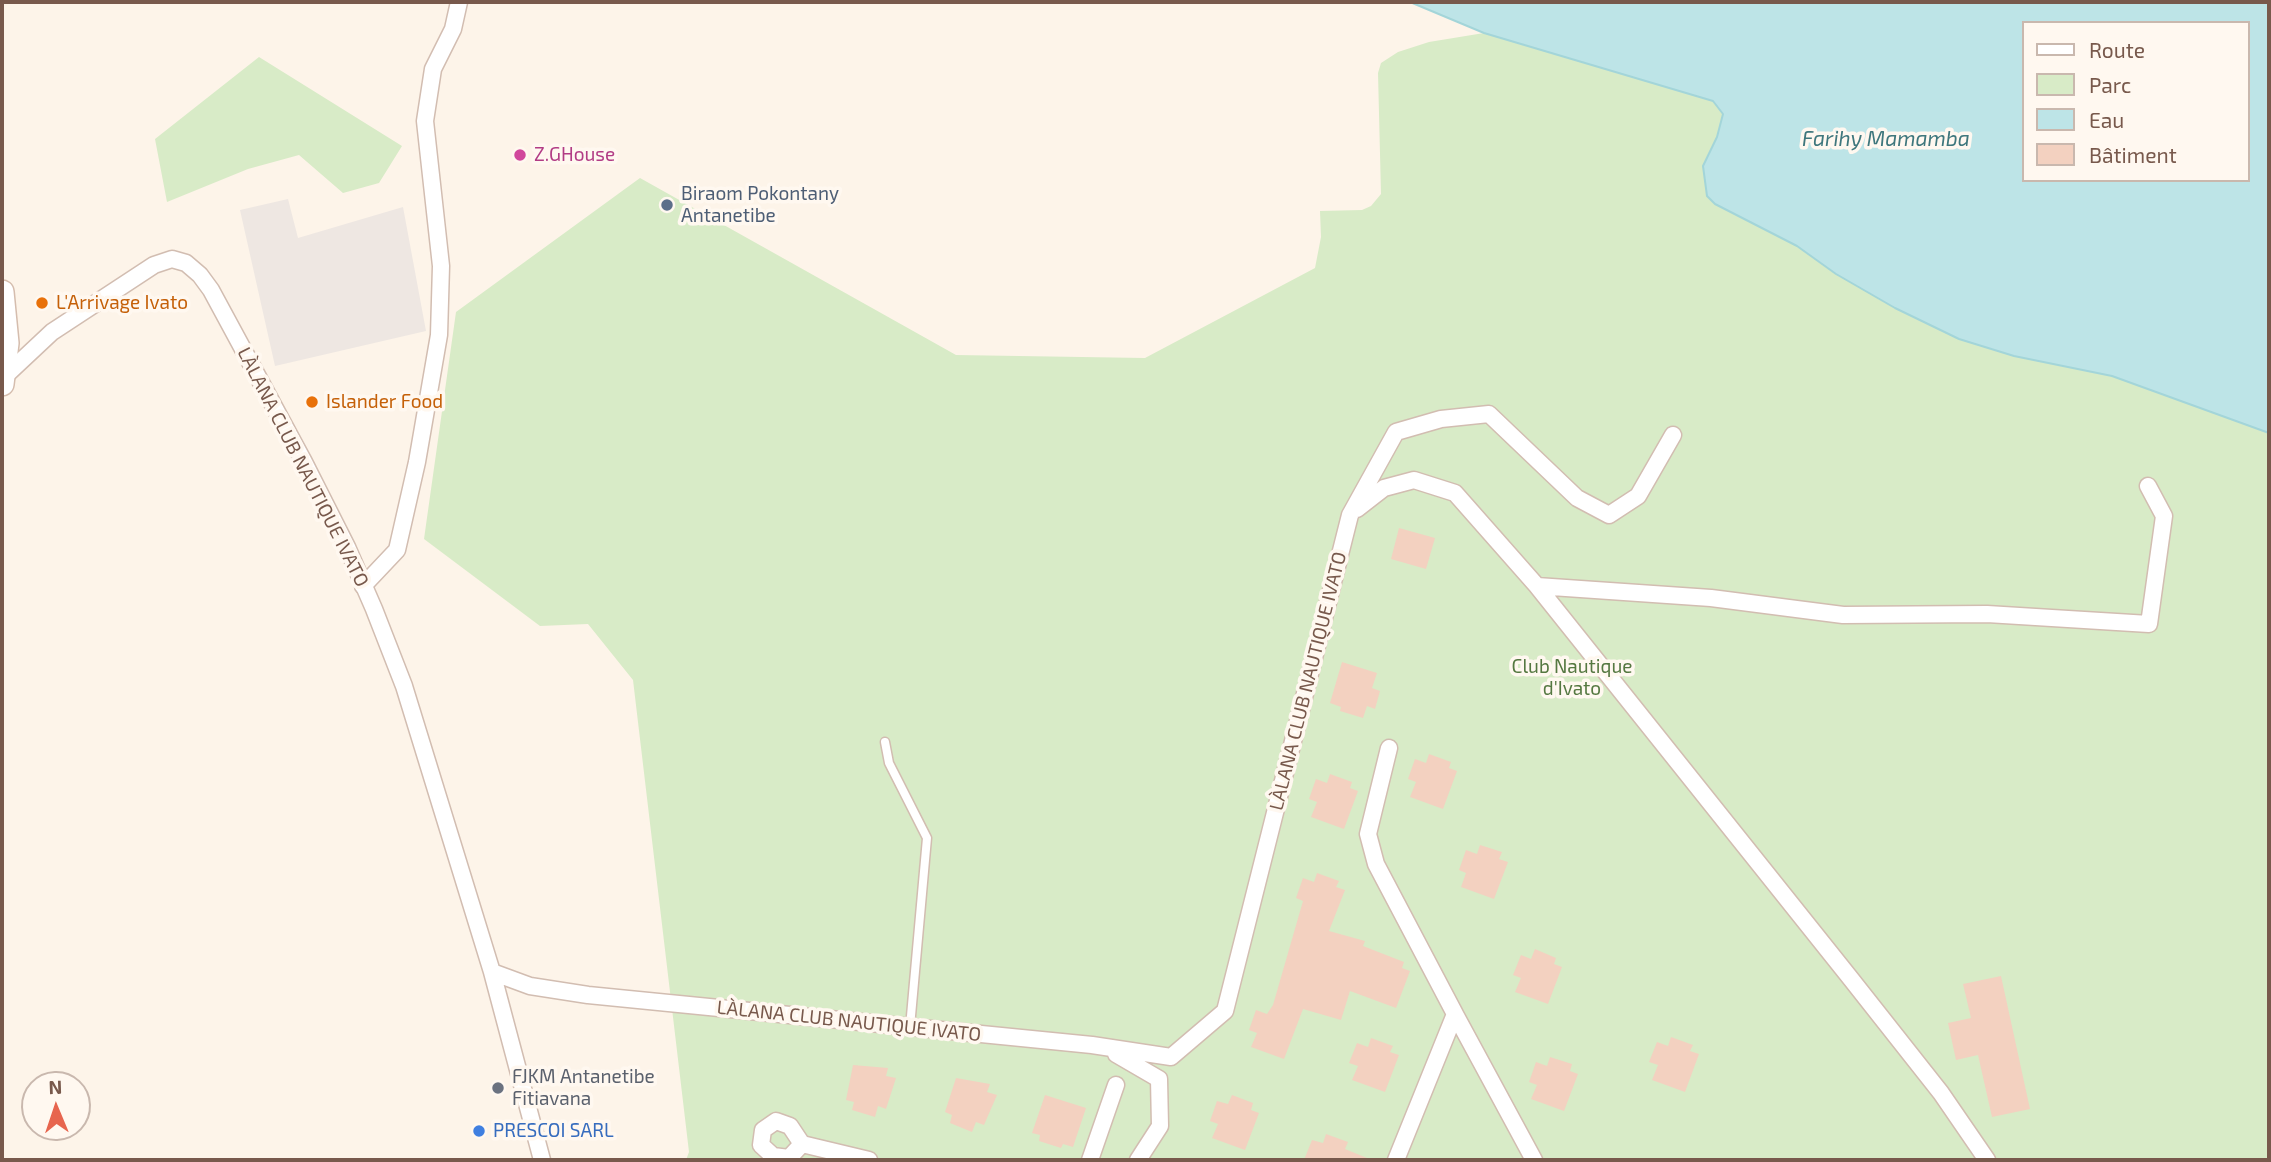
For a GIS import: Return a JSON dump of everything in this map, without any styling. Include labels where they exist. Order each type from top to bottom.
[{"type":"main road","points":[[2,292],[7,343],[3,380]]},
{"type":"street","points":[[363,586],[397,550],[417,462],[439,335],[441,266],[425,121],[433,69],[453,29],[459,2]]},
{"type":"street","name":"LÀLANA CLUB NAUTIQUE IVATO","points":[[3,380],[52,332],[154,265],[172,260],[186,263],[211,290],[304,462],[363,586],[404,686],[492,972],[530,986],[589,995],[1100,1046],[1171,1057],[1225,1011],[1350,515],[1396,432],[1441,419],[1489,414],[1577,498],[1609,515],[1638,496],[1673,435]]},
{"type":"street","points":[[1350,515],[1384,488],[1414,480],[1455,493],[1537,586],[1941,1093],[1987,1160]]},
{"type":"street","points":[[1537,586],[1711,598],[1843,615],[1987,614],[2149,624],[2164,516],[2147,486]]},
{"type":"street","points":[[1389,748],[1368,834],[1376,864],[1534,1160]]},
{"type":"street","points":[[492,972],[542,1160]]},
{"type":"street","points":[[1396,1160],[1455,1014]]},
{"type":"street","points":[[1100,1046],[1133,1062],[1159,1079],[1160,1126],[1138,1160]]},
{"type":"street","points":[[1090,1160],[1116,1085]]},
{"type":"street","points":[[802,1144],[869,1160]]},
{"type":"lane","points":[[885,742],[889,763],[927,838],[910,1027]]},
{"type":"shaded area","points":[[288,199],[298,238],[403,207],[426,331],[275,366],[240,210]]},
{"type":"green space","name":"Club Nautique d'Ivato","points":[[1484,33],[1713,101],[1723,114],[1717,137],[1703,166],[1715,204],[1797,246],[1836,274],[1895,308],[1958,339],[2014,356],[2112,376],[2269,433],[2269,1160],[686,1160],[689,1152],[633,680],[588,624],[540,626],[424,539],[456,312],[640,178],[956,355],[1145,358],[1315,268],[1321,237],[1320,211],[1362,210],[1371,206],[1381,194],[1378,73],[1381,63],[1398,52],[1429,42]]},
{"type":"green space","points":[[259,57],[402,146],[379,183],[343,193],[299,155],[248,169],[167,202],[155,139]]},
{"type":"water","name":"Farihy Mamamba","points":[[1410,2],[2269,2],[2269,433],[2112,376],[2014,356],[1959,339],[1895,308],[1836,274],[1797,246],[1715,204],[1707,196],[1703,166],[1717,137],[1723,114],[1713,101],[1484,33]]},
{"type":"building","points":[[1399,528],[1435,538],[1426,569],[1391,559]]},
{"type":"building","points":[[1342,662],[1377,673],[1372,688],[1380,691],[1375,709],[1367,706],[1363,718],[1340,711],[1341,707],[1330,703]]},
{"type":"building","points":[[1429,754],[1451,762],[1449,768],[1457,771],[1443,809],[1410,797],[1416,782],[1408,779],[1415,759],[1426,763]]},
{"type":"building","points":[[1330,774],[1352,782],[1350,788],[1358,791],[1344,829],[1311,817],[1317,802],[1309,799],[1316,779],[1327,783]]},
{"type":"building","points":[[1480,845],[1502,852],[1499,859],[1508,862],[1494,899],[1461,887],[1466,873],[1459,870],[1466,850],[1477,854]]},
{"type":"building","points":[[1317,873],[1339,881],[1336,887],[1345,890],[1329,931],[1365,941],[1363,946],[1404,962],[1402,968],[1410,971],[1396,1008],[1350,991],[1341,1020],[1303,1009],[1284,1059],[1251,1047],[1257,1033],[1249,1030],[1256,1010],[1267,1014],[1273,1005],[1303,901],[1296,898],[1303,878],[1314,882]]},
{"type":"building","points":[[1535,949],[1556,958],[1554,964],[1562,967],[1548,1004],[1515,992],[1521,978],[1513,975],[1521,955],[1531,959]]},
{"type":"building","points":[[2001,976],[2030,1109],[1992,1117],[1978,1055],[1956,1060],[1948,1023],[1971,1018],[1963,984]]},
{"type":"building","points":[[1671,1037],[1693,1045],[1690,1051],[1699,1054],[1685,1092],[1652,1080],[1658,1065],[1649,1062],[1657,1042],[1668,1046]]},
{"type":"building","points":[[1371,1038],[1393,1046],[1390,1052],[1399,1055],[1385,1092],[1352,1080],[1358,1066],[1349,1063],[1357,1043],[1368,1047]]},
{"type":"building","points":[[1550,1057],[1572,1064],[1570,1071],[1578,1074],[1564,1111],[1531,1099],[1537,1085],[1529,1082],[1536,1062],[1547,1066]]},
{"type":"building","points":[[853,1065],[888,1068],[886,1076],[896,1078],[886,1109],[878,1106],[875,1117],[852,1110],[854,1102],[846,1100]]},
{"type":"building","points":[[956,1078],[990,1084],[987,1092],[997,1095],[984,1125],[976,1122],[972,1132],[950,1123],[952,1115],[945,1112]]},
{"type":"building","points":[[1045,1095],[1086,1108],[1073,1147],[1063,1144],[1061,1148],[1039,1141],[1040,1135],[1032,1133]]},
{"type":"building","points":[[1232,1095],[1253,1103],[1251,1110],[1259,1113],[1245,1150],[1212,1138],[1218,1124],[1210,1121],[1217,1101],[1228,1104]]},
{"type":"building","points":[[1326,1134],[1348,1142],[1345,1149],[1372,1160],[1304,1160],[1312,1140],[1323,1143]]},
{"type":"place","name":"Z.GHouse","points":[[520,155]]},
{"type":"place","name":"Biraom Pokontany Antanetibe","points":[[667,205]]},
{"type":"place","name":"L'Arrivage Ivato","points":[[42,303]]},
{"type":"place","name":"Islander Food","points":[[312,402]]},
{"type":"place","name":"FJKM Antanetibe Fitiavana","points":[[498,1088]]},
{"type":"place","name":"PRESCOI SARL","points":[[479,1131]]}]
